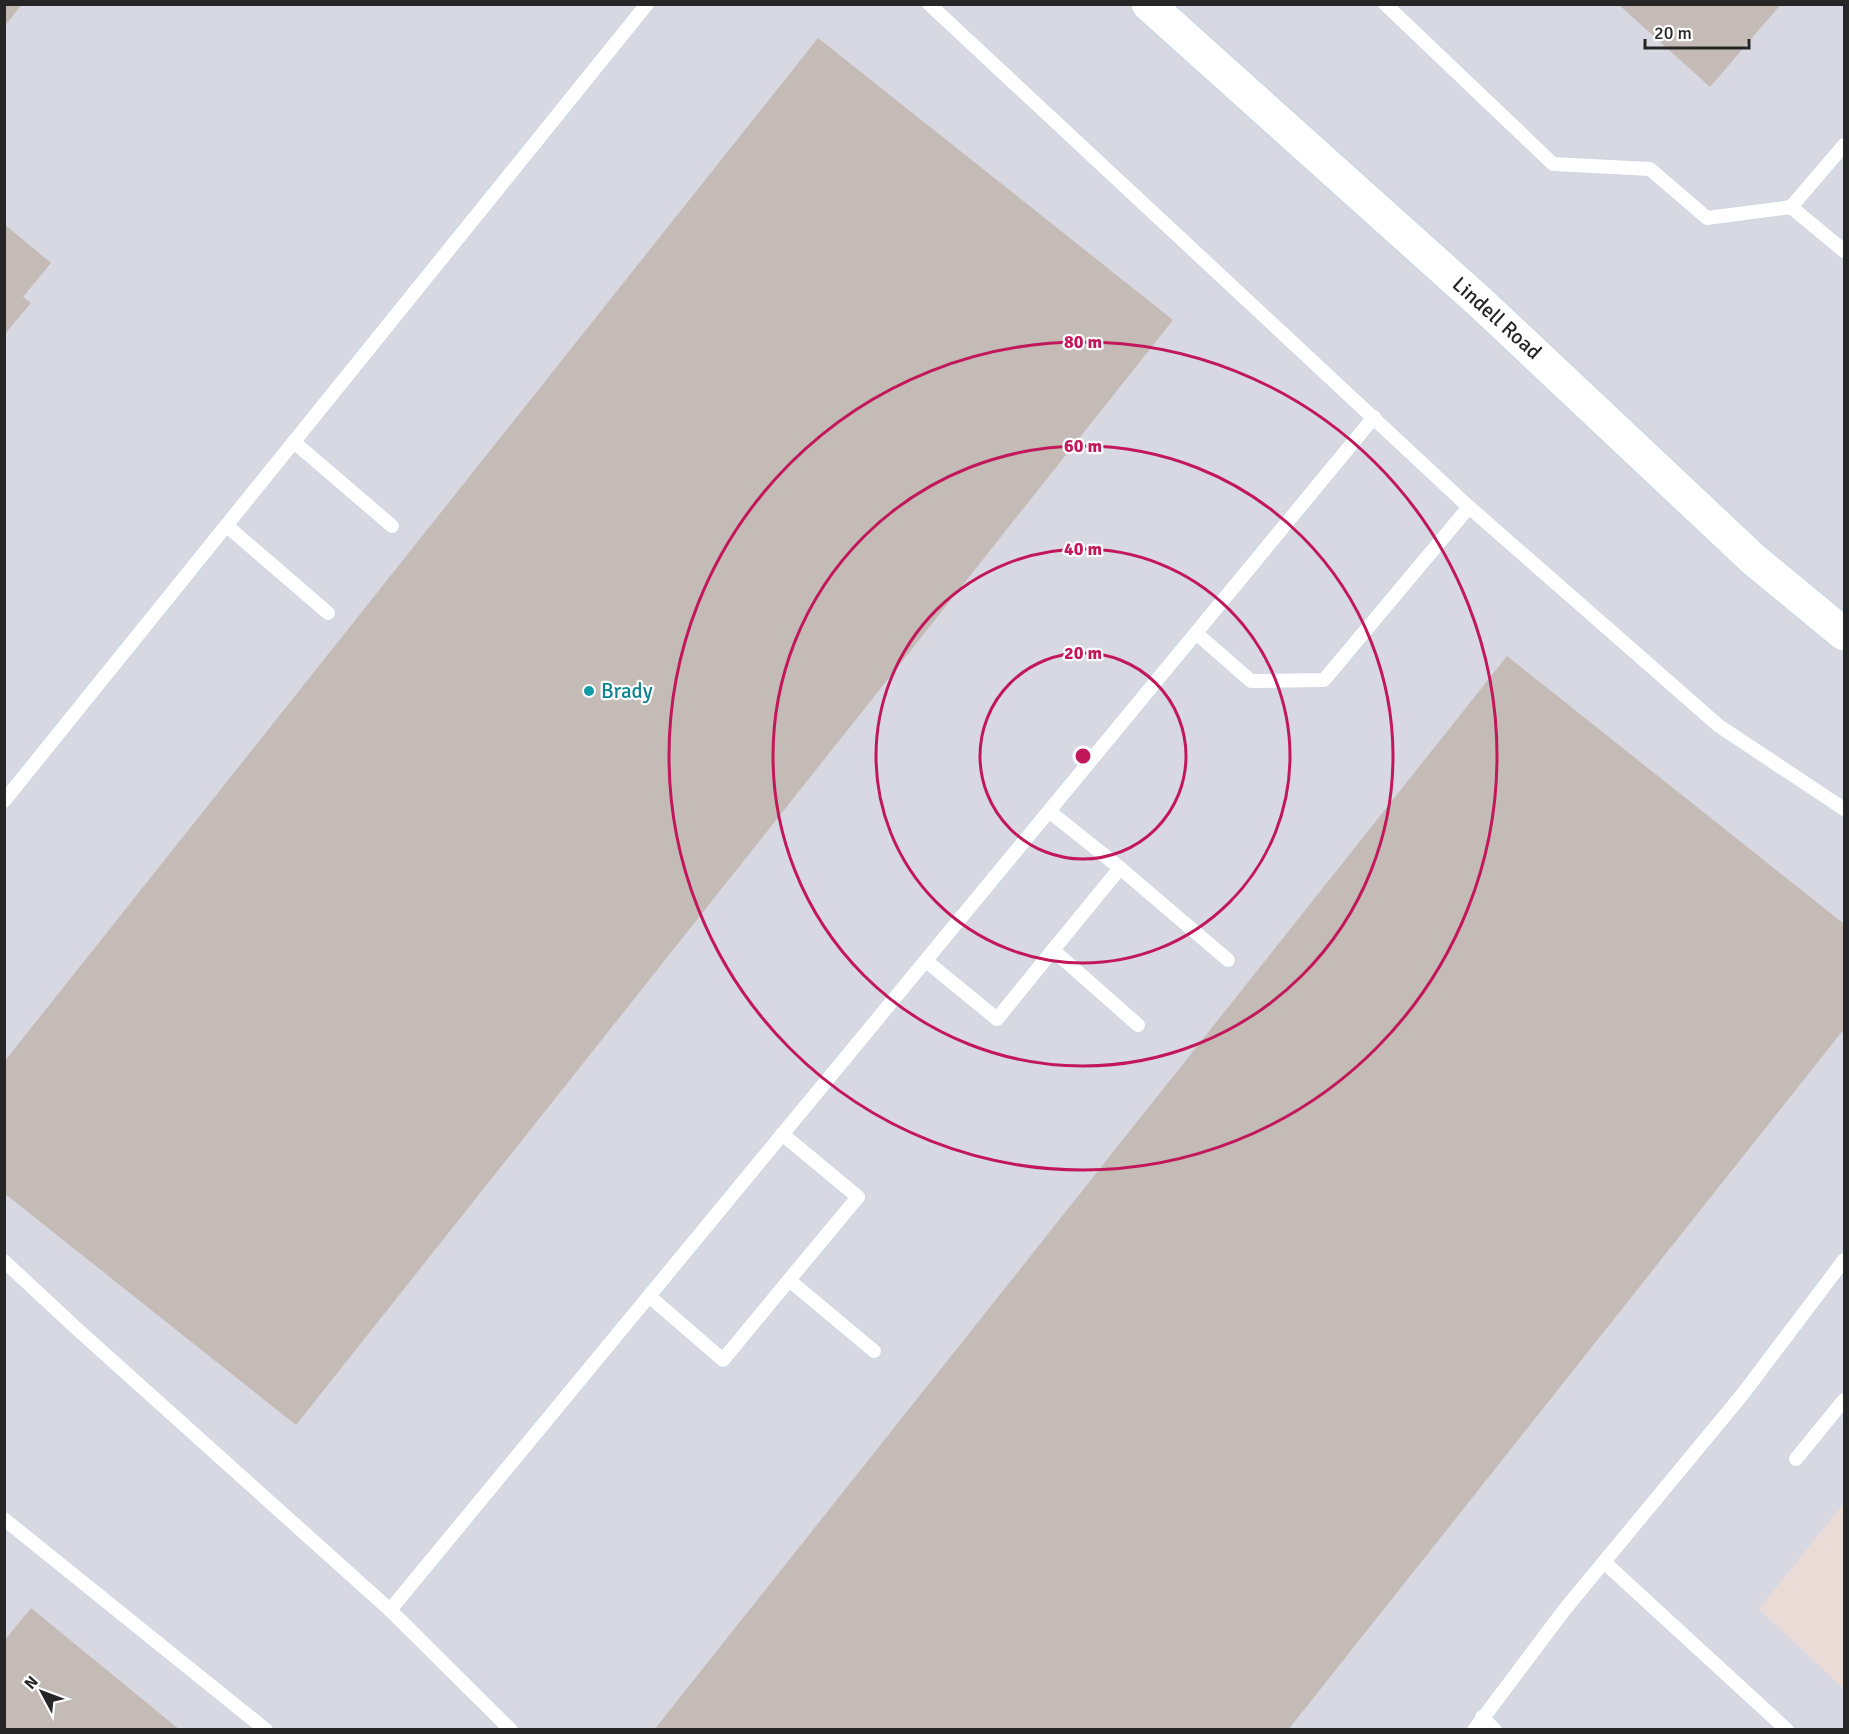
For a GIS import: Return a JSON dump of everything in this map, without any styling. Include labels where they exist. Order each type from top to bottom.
[{"type":"street","name":"Lindell Road","points":[[1148,4],[1482,304],[1753,559],[1845,634]]},
{"type":"lane","points":[[4,801],[647,4]]},
{"type":"lane","points":[[929,4],[1469,507],[1719,726],[1845,809]]},
{"type":"lane","points":[[1385,4],[1553,164],[1650,169],[1707,218],[1791,207],[1845,145]]},
{"type":"lane","points":[[1791,207],[1845,251]]},
{"type":"lane","points":[[390,1610],[1374,417]]},
{"type":"lane","points":[[294,442],[392,526]]},
{"type":"lane","points":[[1196,633],[1251,681],[1323,680],[1469,507]]},
{"type":"lane","points":[[227,526],[328,613]]},
{"type":"lane","points":[[1049,811],[1228,960]]},
{"type":"lane","points":[[926,961],[997,1019],[1120,868]]},
{"type":"lane","points":[[1053,950],[1138,1025]]},
{"type":"lane","points":[[649,1296],[723,1360],[858,1197],[782,1134]]},
{"type":"lane","points":[[1474,1730],[1604,1562],[1742,1395],[1845,1260]]},
{"type":"lane","points":[[4,1261],[390,1610],[511,1730]]},
{"type":"lane","points":[[789,1280],[874,1351]]},
{"type":"lane","points":[[1796,1459],[1845,1400]]},
{"type":"lane","points":[[4,1519],[266,1730]]},
{"type":"lane","points":[[1604,1562],[1787,1730]]},
{"type":"lane","points":[[1482,1717],[1495,1730]]},
{"type":"shaded area","points":[[5,5],[1844,5],[1844,1503],[1759,1609],[1844,1689],[1844,1729],[5,1730]]},
{"type":"building","points":[[4,4],[22,4],[4,27]]},
{"type":"building","points":[[1618,4],[1781,4],[1710,87]]},
{"type":"building","name":"Brady","points":[[818,38],[1173,320],[296,1425],[4,1193],[4,1062]]},
{"type":"building","points":[[4,224],[51,263],[23,297],[31,303],[4,335]]},
{"type":"building","points":[[1507,656],[1844,924],[1844,1029],[1288,1730],[654,1730]]},
{"type":"building","points":[[31,1608],[180,1730],[4,1730],[4,1641]]},
{"type":"place","name":"Brady","points":[[589,691]]}]
